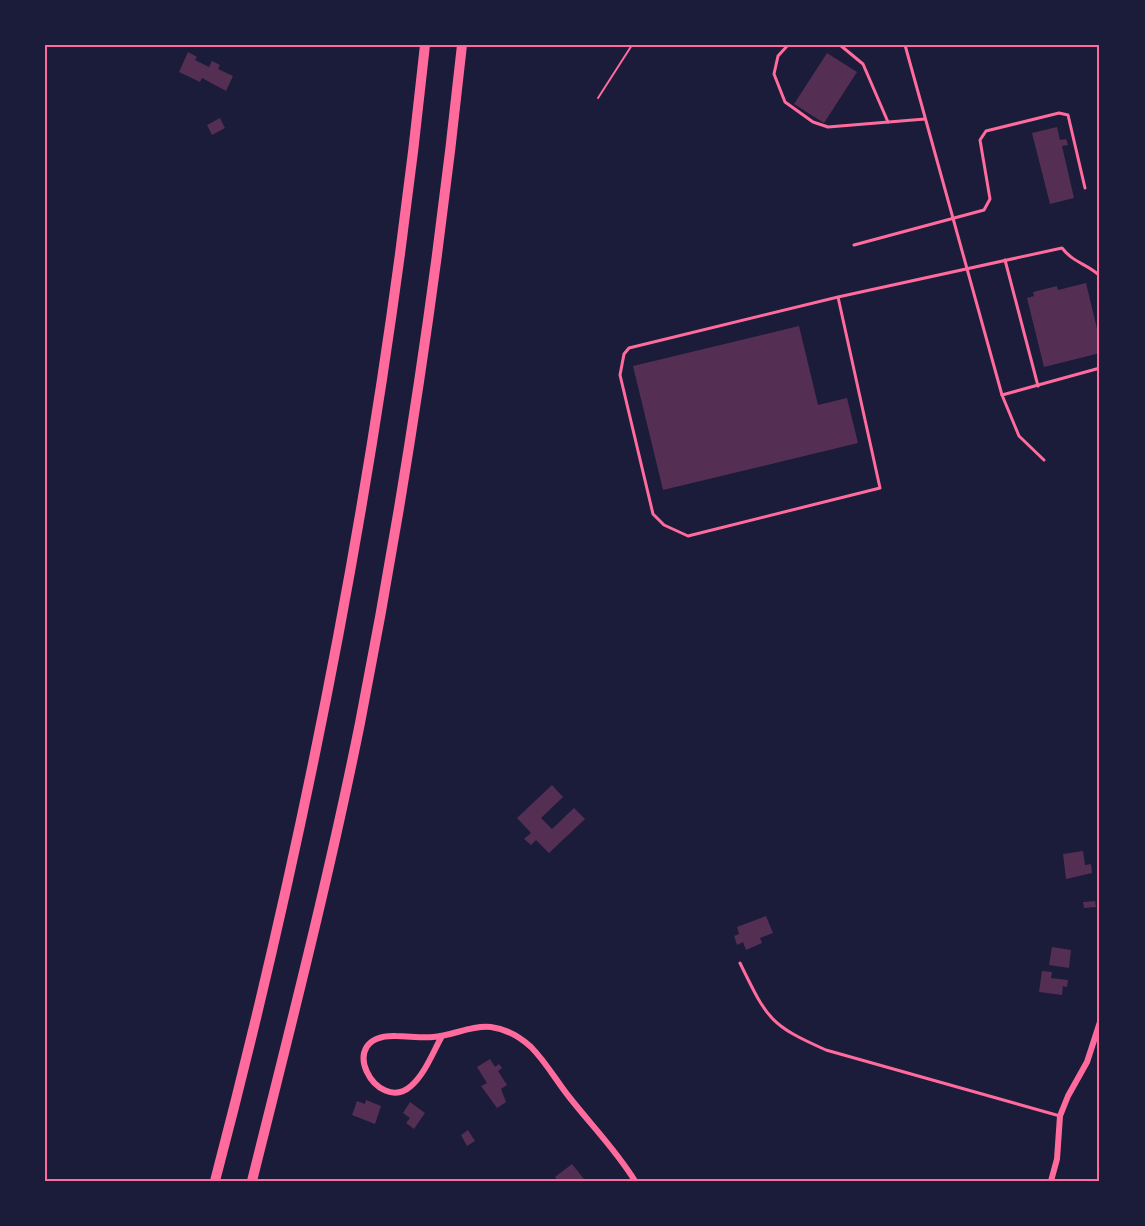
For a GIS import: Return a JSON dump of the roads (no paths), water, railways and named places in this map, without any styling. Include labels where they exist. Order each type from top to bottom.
[{"type":"highway","points":[[215,1181],[282,905],[345,602],[405,226],[425,45]]},
{"type":"highway","points":[[252,1181],[317,921],[362,711],[394,536],[426,326],[462,45]]},
{"type":"street","points":[[1051,1181],[1057,1158],[1060,1116],[1087,1062],[1100,1022]]},
{"type":"street","points":[[442,1036],[420,1076],[409,1088],[398,1092],[385,1091],[374,1084],[369,1075],[364,1052],[374,1040],[388,1036],[442,1036],[489,1027],[506,1031],[523,1040],[538,1054],[572,1100],[616,1152],[634,1181]]},
{"type":"lane","points":[[788,45],[778,56],[774,74],[785,102],[813,122],[828,127],[925,119]]},
{"type":"lane","points":[[840,45],[863,64],[888,122]]},
{"type":"lane","points":[[905,45],[1002,395],[1019,436],[1044,460]]},
{"type":"lane","points":[[854,245],[984,210],[990,200],[980,140],[986,131],[1059,113],[1068,115],[1085,188]]},
{"type":"lane","points":[[838,297],[880,488],[688,536],[664,525],[653,514],[620,375],[624,354],[630,348],[838,297],[1062,248],[1073,262],[1092,269],[1100,276]]},
{"type":"lane","points":[[1005,260],[1038,386]]},
{"type":"lane","points":[[1002,395],[1100,368]]},
{"type":"lane","points":[[741,963],[771,1020],[791,1035],[826,1050],[1060,1116]]}]
